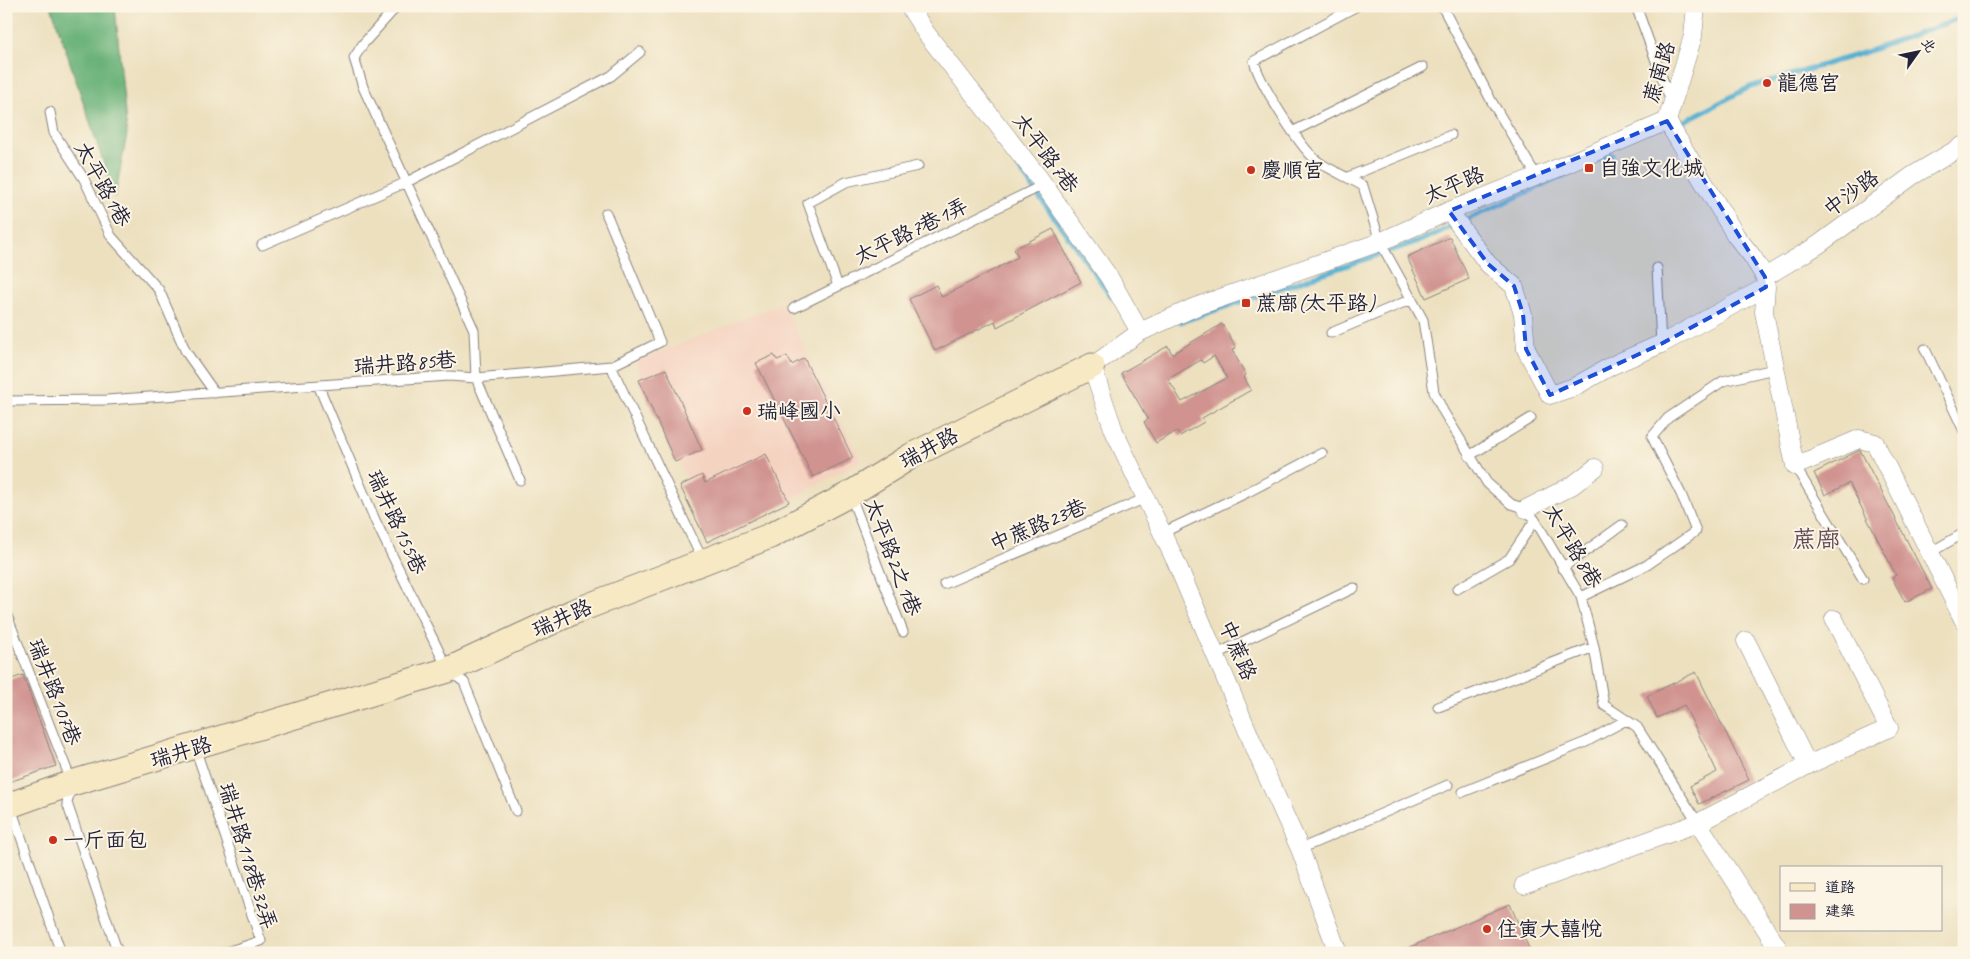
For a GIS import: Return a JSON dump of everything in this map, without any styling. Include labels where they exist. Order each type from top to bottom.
[{"type":"street","name":"太平路7巷","points":[[909,6],[926,33],[1043,185],[1109,277],[1140,332]]},
{"type":"street","name":"蔗南路","points":[[1670,114],[1693,36],[1696,6]]},
{"type":"street","name":"太平路","points":[[1092,366],[1140,332],[1195,306],[1380,242],[1449,211],[1536,175],[1553,170],[1670,114]]},
{"type":"street","points":[[1670,114],[1736,236],[1752,256],[1765,282],[1764,312],[1774,370],[1795,466],[1859,439],[1875,443],[1962,614]]},
{"type":"street","name":"中沙路","points":[[1449,211],[1488,264],[1514,286],[1523,314],[1526,349],[1550,396],[1574,387],[1613,365],[1661,344],[1765,282],[1912,176],[1964,145]]},
{"type":"street","name":"瑞井路","points":[[7,802],[195,748],[448,670],[573,612],[770,536],[850,494],[910,456],[1092,366]]},
{"type":"street","name":"中蔗路","points":[[1092,366],[1114,431],[1162,533],[1300,849],[1338,953]]},
{"type":"street","points":[[1530,515],[1595,468]]},
{"type":"street","points":[[1524,885],[1698,823],[1808,765],[1889,728],[1834,618]]},
{"type":"street","points":[[1746,641],[1808,765]]},
{"type":"street","points":[[1698,823],[1781,953]]},
{"type":"lane","points":[[397,6],[363,44],[354,58],[363,87],[474,330],[476,378],[520,480]]},
{"type":"lane","name":"太平路8巷","points":[[1357,6],[1254,61],[1256,71],[1294,131],[1315,159],[1363,186],[1380,242],[1423,320],[1434,392],[1443,411],[1487,483],[1511,504],[1530,515],[1581,597],[1594,647],[1604,705],[1637,727],[1698,823]]},
{"type":"lane","points":[[1442,6],[1492,102],[1536,175]]},
{"type":"lane","points":[[1636,6],[1670,114]]},
{"type":"lane","points":[[262,245],[407,182],[611,76],[640,52]]},
{"type":"lane","points":[[1294,131],[1424,68]]},
{"type":"lane","name":"太平路1巷","points":[[50,112],[54,133],[84,179],[111,236],[159,290],[186,352],[215,393]]},
{"type":"lane","points":[[1348,177],[1451,134]]},
{"type":"lane","points":[[838,286],[808,203],[846,182],[918,166]]},
{"type":"lane","name":"太平路7巷1弄","points":[[794,308],[1043,185]]},
{"type":"lane","name":"瑞井路85巷","points":[[6,401],[107,400],[318,387],[450,376],[476,378],[611,366],[660,342],[606,213]]},
{"type":"lane","points":[[1657,268],[1661,344]]},
{"type":"lane","points":[[1331,333],[1412,299]]},
{"type":"lane","points":[[1925,349],[1964,432]]},
{"type":"lane","points":[[611,366],[703,561]]},
{"type":"lane","points":[[1581,597],[1647,566],[1696,531],[1681,494],[1652,437],[1668,418],[1724,381],[1774,370]]},
{"type":"lane","name":"瑞井路155巷","points":[[318,387],[374,520],[448,670]]},
{"type":"lane","points":[[1469,456],[1531,418]]},
{"type":"lane","points":[[1162,533],[1248,492],[1322,453]]},
{"type":"lane","points":[[1795,466],[1863,579]]},
{"type":"lane","name":"太平路2之1巷","points":[[850,494],[903,632]]},
{"type":"lane","name":"中蔗路23巷","points":[[944,584],[1146,498]]},
{"type":"lane","points":[[1457,589],[1509,559],[1530,515]]},
{"type":"lane","points":[[1562,568],[1622,525]]},
{"type":"lane","points":[[1930,552],[1964,533]]},
{"type":"lane","points":[[1215,655],[1354,588]]},
{"type":"lane","name":"瑞井路107巷","points":[[6,613],[72,783]]},
{"type":"lane","points":[[1438,706],[1594,647]]},
{"type":"lane","points":[[448,670],[464,682],[516,811]]},
{"type":"lane","points":[[1463,792],[1586,742],[1626,720]]},
{"type":"lane","name":"瑞井路118巷32弄","points":[[195,748],[261,941],[224,953]]},
{"type":"lane","points":[[72,783],[67,803],[118,953]]},
{"type":"lane","points":[[1300,849],[1448,784]]},
{"type":"lane","points":[[7,802],[61,953]]},
{"type":"highlighted area","points":[[1667,121],[1765,277],[1766,287],[1661,344],[1550,395],[1526,349],[1523,314],[1514,286],[1488,264],[1449,211]]},
{"type":"shaded area","name":"瑞峰國小","points":[[782,303],[861,461],[714,542],[635,362]]},
{"type":"green space","points":[[51,6],[115,6],[127,134],[115,197]]},
{"type":"building","points":[[1053,229],[1081,282],[997,327],[995,321],[935,351],[909,299],[936,285],[942,297],[1018,257],[1014,249]]},
{"type":"building","points":[[1450,237],[1469,279],[1426,298],[1407,257]]},
{"type":"building","points":[[1222,324],[1236,348],[1232,350],[1246,375],[1244,377],[1251,390],[1202,418],[1204,422],[1180,436],[1177,431],[1156,443],[1144,422],[1148,419],[1121,373],[1168,346],[1172,354]],"holes":[[[1214,356],[1227,378],[1182,402],[1168,379],[1201,360],[1203,363]]]},
{"type":"building","points":[[774,355],[777,360],[787,356],[792,365],[804,358],[853,458],[813,477],[756,363]]},
{"type":"building","points":[[666,369],[702,450],[675,462],[639,380]]},
{"type":"building","points":[[1860,450],[1932,589],[1905,602],[1892,578],[1896,575],[1849,483],[1825,495],[1814,473]]},
{"type":"building","points":[[766,454],[789,502],[707,542],[680,486],[702,475],[705,483]]},
{"type":"building","points":[[1696,672],[1749,780],[1699,804],[1690,786],[1717,772],[1711,759],[1684,705],[1657,718],[1647,696]]},
{"type":"building","points":[[23,675],[56,766],[6,783],[6,681]]},
{"type":"building","name":"住寅大囍悅","points":[[1510,904],[1531,953],[1396,953]]},
{"type":"waterway","points":[[1673,127],[1750,87],[1866,52],[1964,17]]},
{"type":"waterway","points":[[1002,145],[1111,296]]},
{"type":"waterway","points":[[1181,322],[1422,240],[1612,154]]},
{"type":"place","name":"龍德宮","points":[[1767,83]]},
{"type":"place","name":"自強文化城","points":[[1589,168]]},
{"type":"place","name":"慶順宮","points":[[1251,170]]},
{"type":"place","name":"蔗廍(太平路)","points":[[1246,303]]},
{"type":"place","name":"瑞峰國小","points":[[747,411]]},
{"type":"place","name":"一斤面包","points":[[53,840]]},
{"type":"place","name":"住寅大囍悅","points":[[1487,929]]},
{"type":"district","name":"蔗廍","points":[[1816,539]]}]
